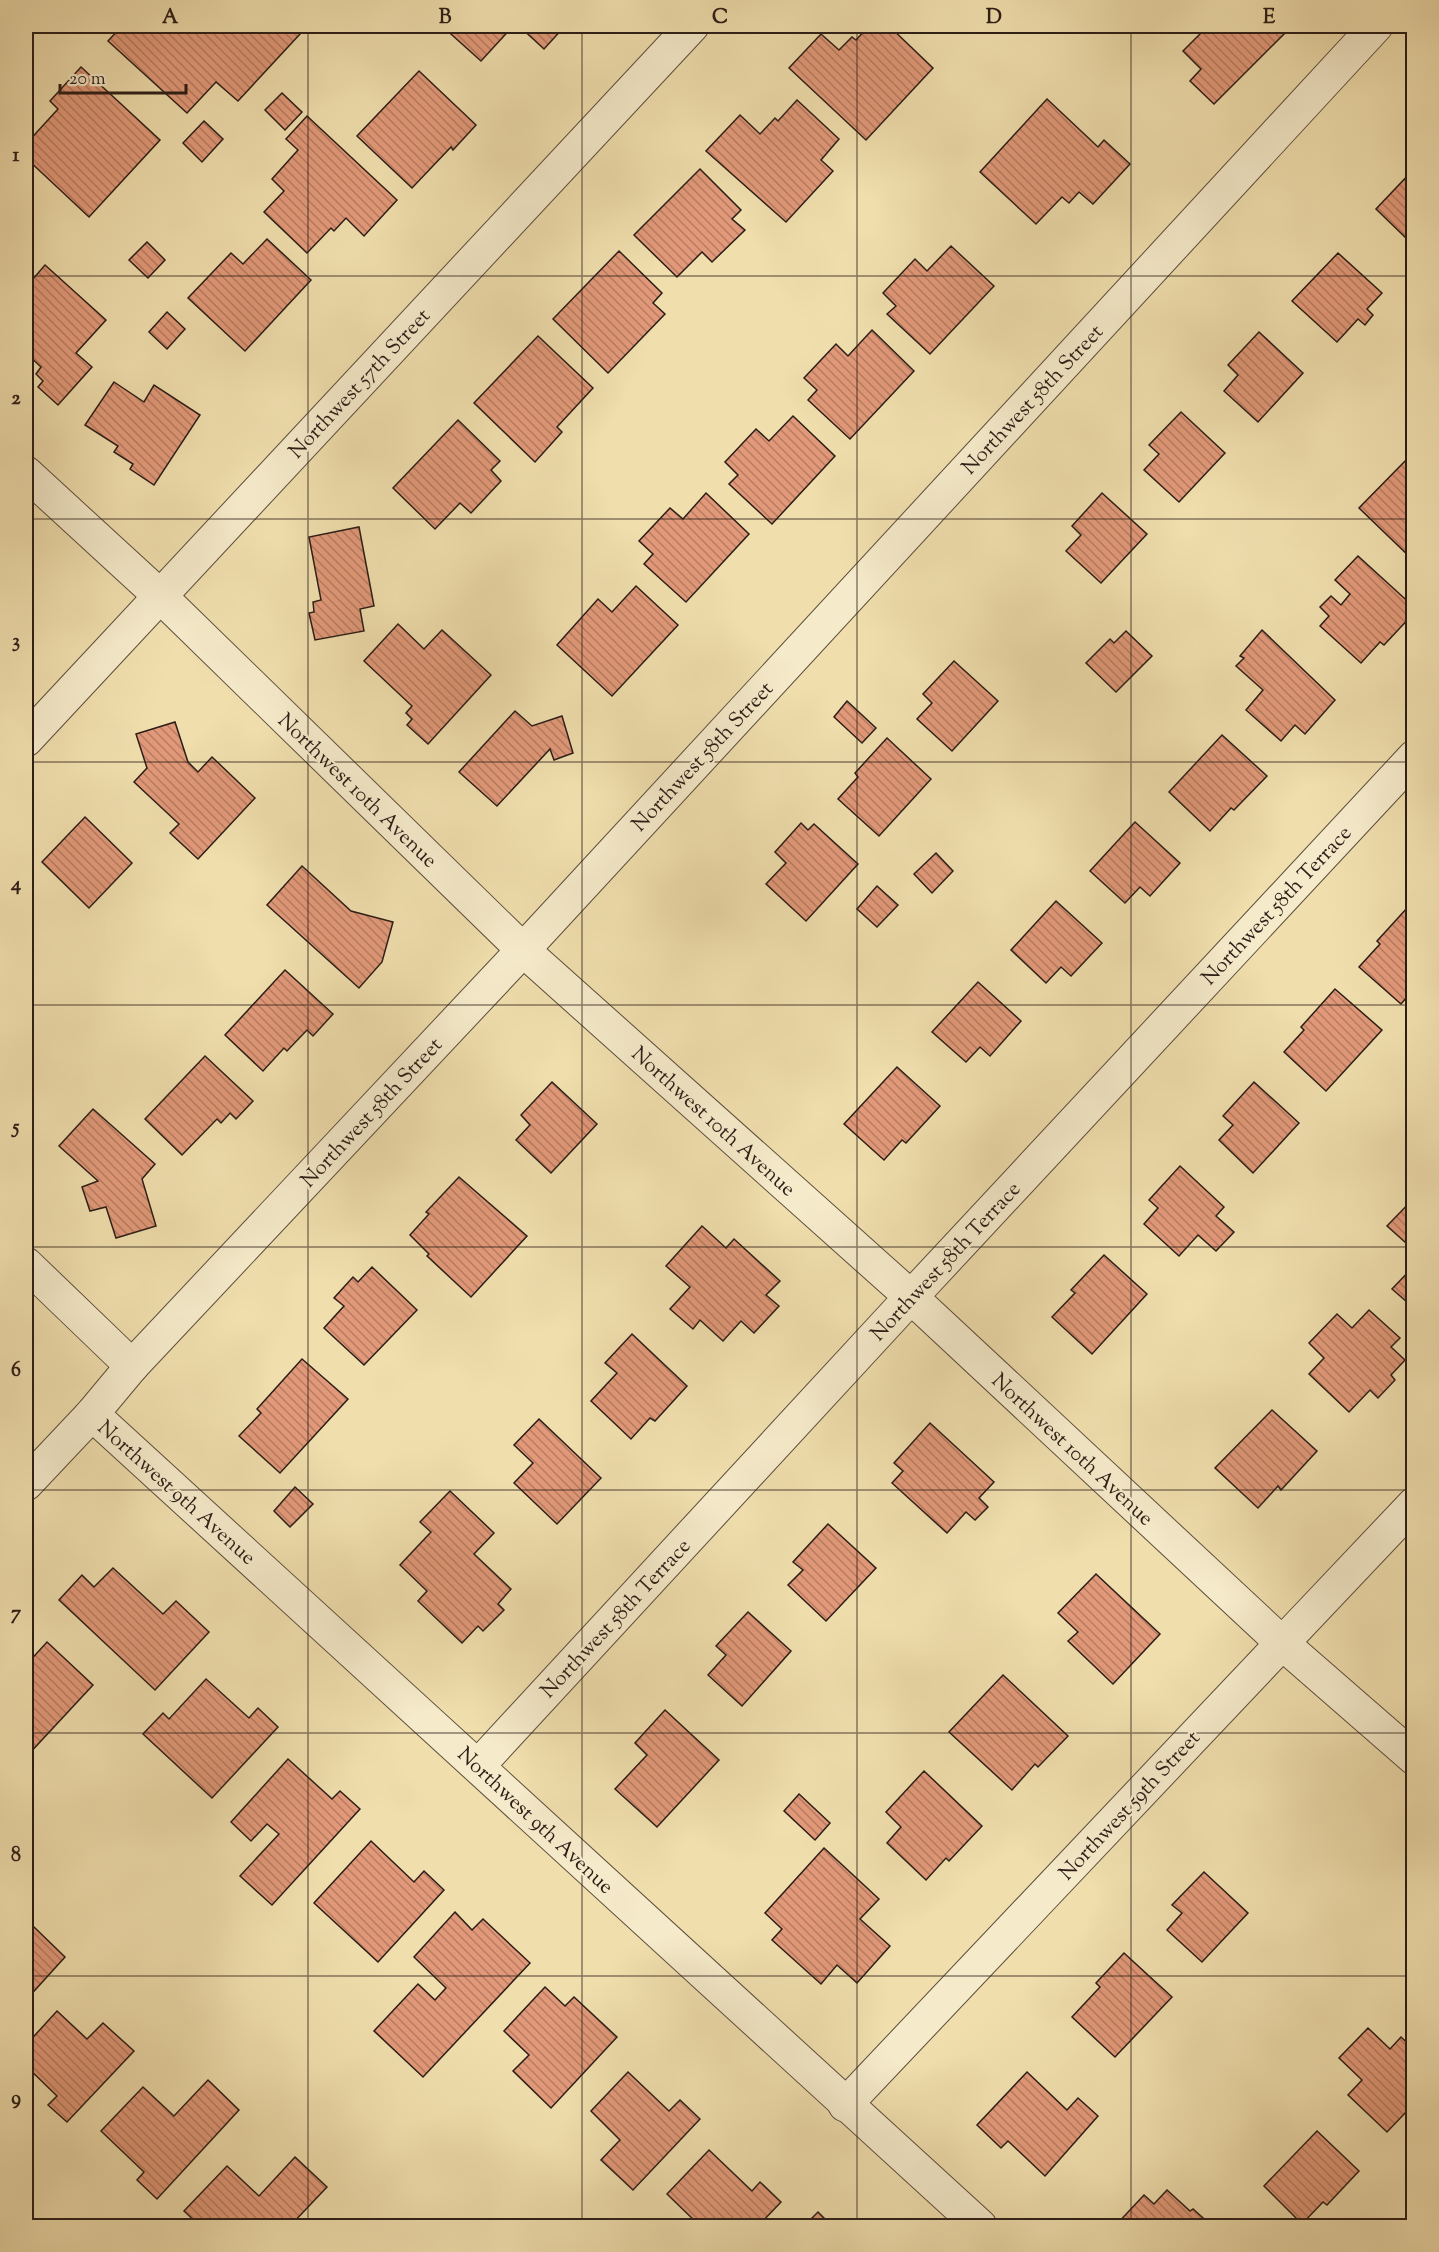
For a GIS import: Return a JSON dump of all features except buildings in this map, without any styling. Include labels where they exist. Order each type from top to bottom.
[{"type":"street","name":"Northwest 57th Street","points":[[26,740],[692,26]]},
{"type":"street","name":"Northwest 58th Street","points":[[26,1484],[132,1366],[523,950],[1376,26]]},
{"type":"street","name":"Northwest 10th Avenue","points":[[26,473],[160,596],[523,950],[911,1297],[1282,1643],[1413,1758]]},
{"type":"street","name":"Northwest 58th Terrace","points":[[478,1766],[1413,757]]},
{"type":"street","points":[[26,1264],[132,1366]]},
{"type":"street","name":"Northwest 9th Avenue","points":[[92,1413],[845,2105],[980,2226]]},
{"type":"street","name":"Northwest 59th Street","points":[[845,2105],[1413,1504]]}]
